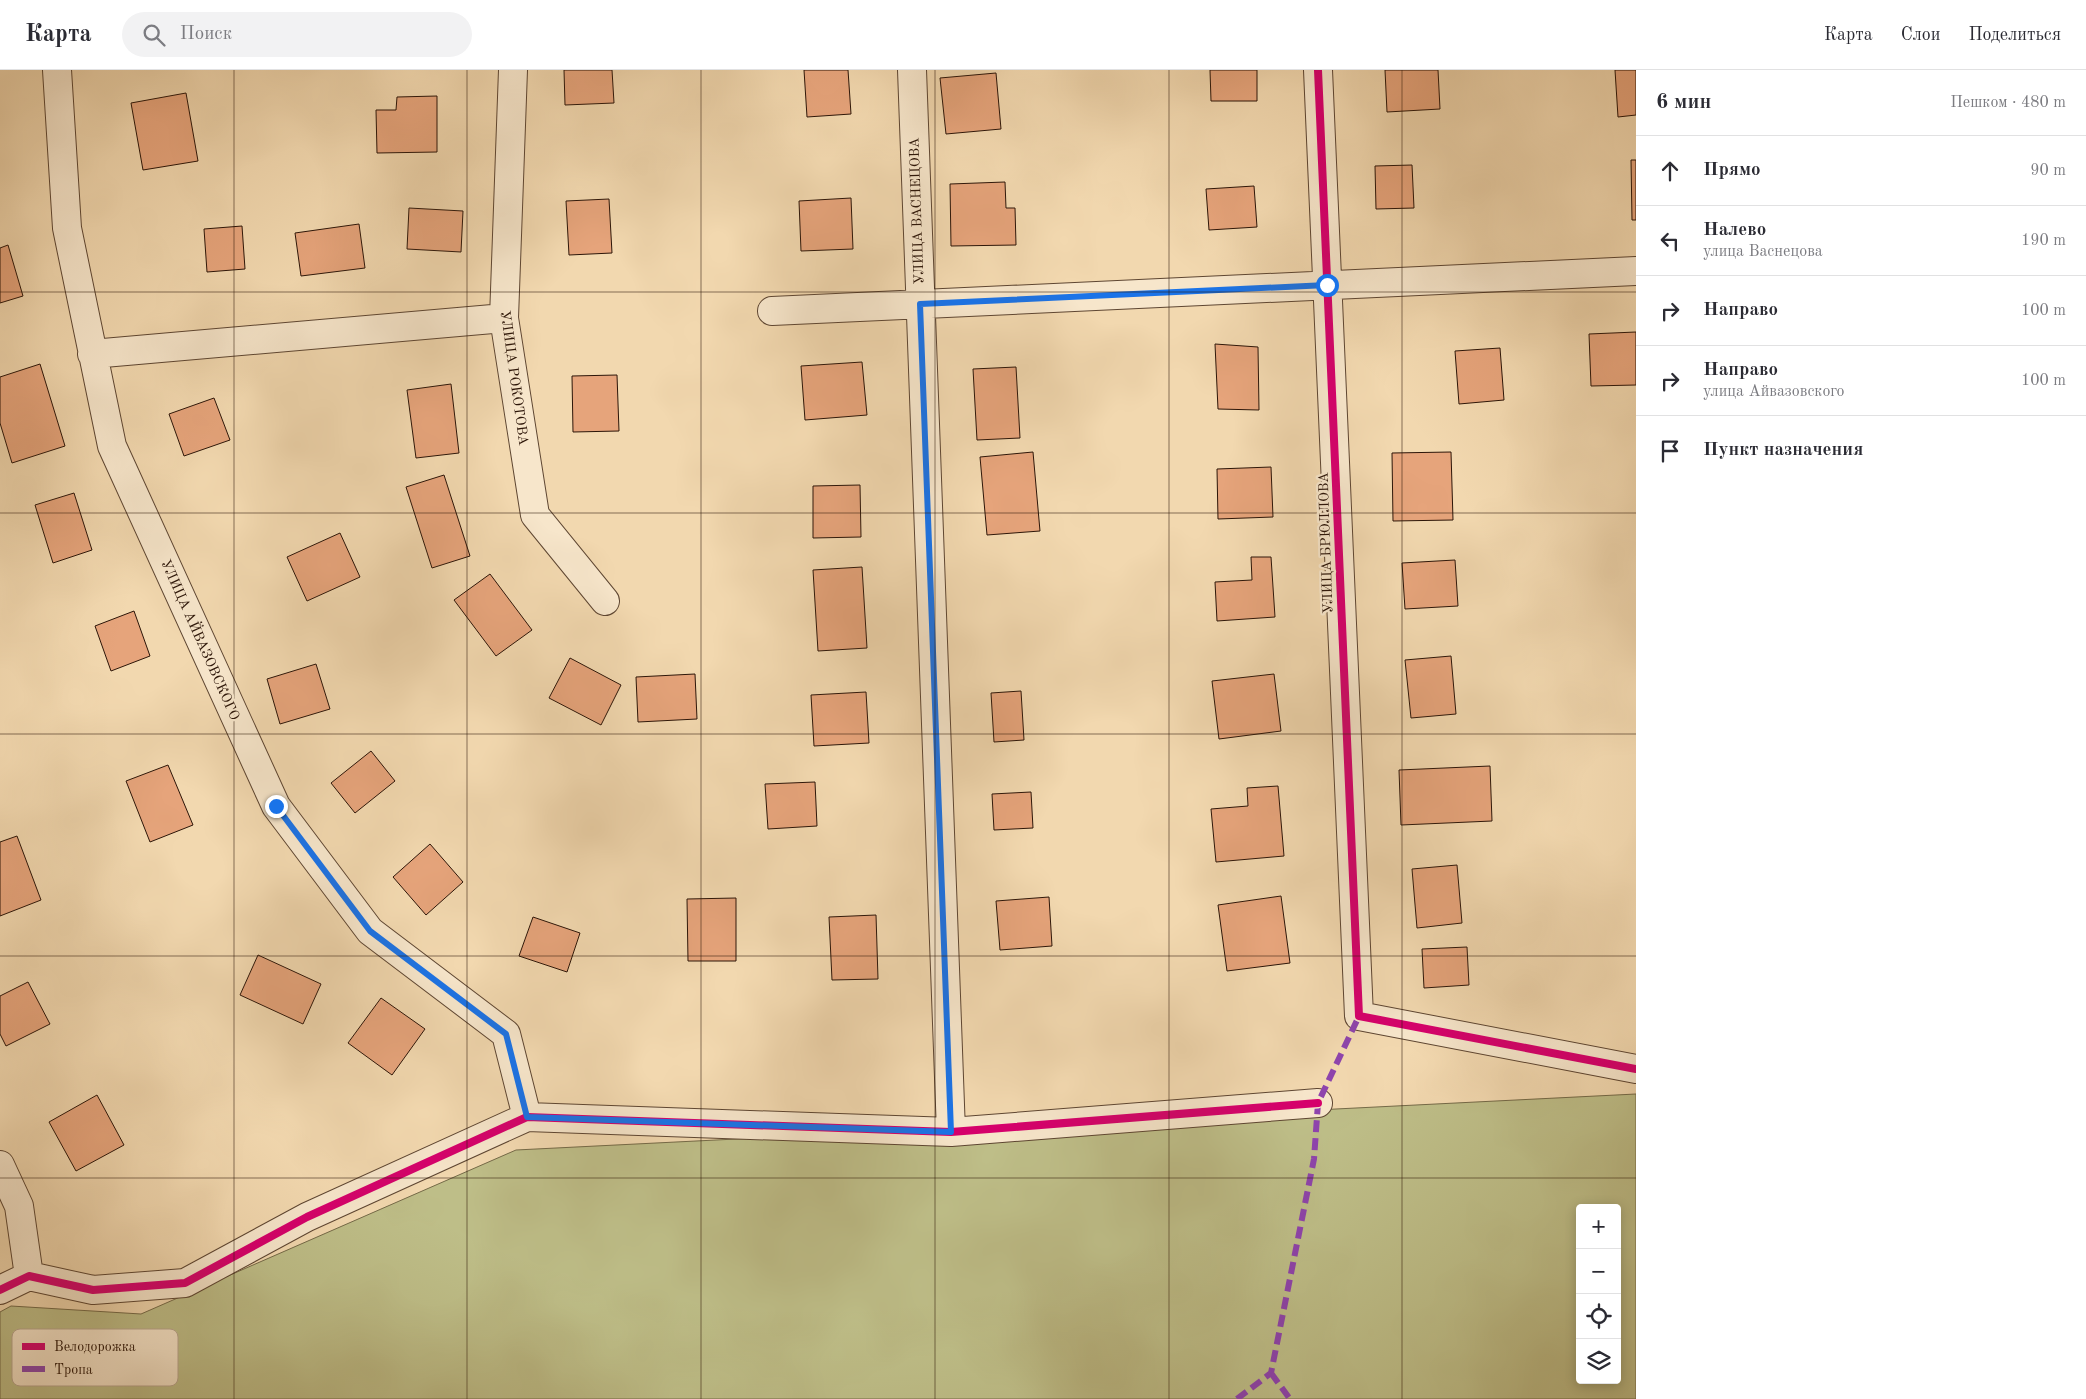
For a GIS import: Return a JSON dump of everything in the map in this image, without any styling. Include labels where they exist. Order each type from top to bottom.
[{"type":"street","name":"УЛИЦА АЙВАЗОВСКОГО","points":[[58,70],[67,228],[112,446],[276,806],[370,931],[506,1034],[527,1117]]},
{"type":"street","name":"УЛИЦА РОКОТОВА","points":[[513,70],[504,318],[535,515],[605,601]]},
{"type":"street","name":"УЛИЦА ВАСНЕЦОВА","points":[[912,70],[951,1132]]},
{"type":"street","name":"УЛИЦА БРЮЛЛОВА","points":[[1318,70],[1359,1016],[1636,1069]]},
{"type":"street","points":[[772,311],[1636,271]]},
{"type":"street","points":[[92,354],[504,318]]},
{"type":"street","points":[[0,1290],[29,1276],[93,1290],[185,1283],[307,1218],[527,1117],[951,1132],[1318,1103]]},
{"type":"street","points":[[0,1165],[19,1206],[29,1276]]},
{"type":"green space","points":[[1636,1094],[1636,1399],[0,1399],[0,1312],[11,1306],[141,1314],[516,1150]]},
{"type":"building","points":[[564,70],[612,70],[614,103],[565,105]]},
{"type":"building","points":[[804,70],[848,70],[851,114],[807,117]]},
{"type":"building","points":[[1210,70],[1257,70],[1257,101],[1211,101]]},
{"type":"building","points":[[1385,70],[1438,70],[1440,109],[1387,112]]},
{"type":"building","points":[[1615,70],[1636,70],[1636,115],[1618,117]]},
{"type":"building","points":[[996,73],[1001,129],[946,134],[940,78]]},
{"type":"building","points":[[186,93],[198,161],[143,170],[131,103]]},
{"type":"building","points":[[437,96],[437,152],[377,153],[376,110],[396,110],[397,97]]},
{"type":"building","points":[[1631,160],[1636,160],[1636,220],[1632,220]]},
{"type":"building","points":[[1412,165],[1414,208],[1376,209],[1375,166]]},
{"type":"building","points":[[1005,182],[1006,208],[1015,208],[1016,245],[951,246],[950,184]]},
{"type":"building","points":[[1254,186],[1257,227],[1209,230],[1206,189]]},
{"type":"building","points":[[851,198],[853,249],[801,251],[799,201]]},
{"type":"building","points":[[609,199],[612,253],[569,255],[566,201]]},
{"type":"building","points":[[409,208],[463,211],[461,252],[407,249]]},
{"type":"building","points":[[359,224],[365,268],[301,276],[295,233]]},
{"type":"building","points":[[242,226],[245,269],[207,272],[204,229]]},
{"type":"building","points":[[8,245],[23,296],[0,303],[0,248]]},
{"type":"building","points":[[1636,332],[1636,385],[1591,386],[1589,334]]},
{"type":"building","points":[[1215,344],[1258,347],[1259,410],[1218,409]]},
{"type":"building","points":[[1500,348],[1504,400],[1459,404],[1455,351]]},
{"type":"building","points":[[862,362],[867,415],[805,420],[801,366]]},
{"type":"building","points":[[40,364],[65,446],[12,463],[0,423],[0,377]]},
{"type":"building","points":[[1016,367],[1020,438],[977,440],[973,369]]},
{"type":"building","points":[[617,375],[619,431],[573,432],[572,376]]},
{"type":"building","points":[[451,384],[459,453],[416,458],[407,390]]},
{"type":"building","points":[[214,398],[230,440],[184,456],[169,414]]},
{"type":"building","points":[[1033,452],[1040,531],[987,535],[980,457]]},
{"type":"building","points":[[1451,452],[1453,520],[1393,521],[1392,453]]},
{"type":"building","points":[[1271,467],[1273,517],[1218,519],[1217,469]]},
{"type":"building","points":[[444,475],[470,556],[432,568],[406,487]]},
{"type":"building","points":[[860,485],[861,537],[813,538],[813,486]]},
{"type":"building","points":[[74,493],[92,550],[53,563],[35,505]]},
{"type":"building","points":[[340,533],[360,577],[307,601],[287,557]]},
{"type":"building","points":[[1251,557],[1271,557],[1275,617],[1217,621],[1215,582],[1252,580]]},
{"type":"building","points":[[1455,560],[1458,606],[1405,609],[1402,563]]},
{"type":"building","points":[[862,567],[867,648],[818,651],[813,570]]},
{"type":"building","points":[[490,574],[532,630],[496,656],[454,600]]},
{"type":"building","points":[[134,611],[150,656],[111,671],[95,626]]},
{"type":"building","points":[[1451,656],[1456,714],[1411,718],[1405,660]]},
{"type":"building","points":[[570,658],[621,685],[601,725],[549,698]]},
{"type":"building","points":[[316,664],[330,709],[280,724],[267,679]]},
{"type":"building","points":[[695,674],[697,719],[638,722],[636,677]]},
{"type":"building","points":[[1274,674],[1281,731],[1219,739],[1212,681]]},
{"type":"building","points":[[1021,691],[1024,740],[994,742],[991,693]]},
{"type":"building","points":[[866,692],[869,743],[814,746],[811,695]]},
{"type":"building","points":[[371,751],[395,781],[355,813],[331,783]]},
{"type":"building","points":[[168,765],[193,825],[150,842],[126,781]]},
{"type":"building","points":[[1490,766],[1492,821],[1401,825],[1399,770]]},
{"type":"building","points":[[815,782],[817,826],[768,829],[765,784]]},
{"type":"building","points":[[1278,786],[1284,856],[1216,862],[1211,809],[1248,806],[1247,788]]},
{"type":"building","points":[[1031,792],[1033,828],[994,830],[992,794]]},
{"type":"building","points":[[17,836],[41,900],[0,916],[0,842]]},
{"type":"building","points":[[430,844],[463,882],[426,915],[393,877]]},
{"type":"building","points":[[1457,865],[1462,923],[1417,928],[1412,869]]},
{"type":"building","points":[[1281,896],[1290,963],[1227,971],[1218,905]]},
{"type":"building","points":[[1049,897],[1052,946],[1000,950],[996,901]]},
{"type":"building","points":[[736,898],[736,961],[688,961],[687,899]]},
{"type":"building","points":[[876,915],[878,979],[832,980],[829,917]]},
{"type":"building","points":[[533,917],[580,933],[567,972],[519,956]]},
{"type":"building","points":[[1467,947],[1469,985],[1424,988],[1422,949]]},
{"type":"building","points":[[258,955],[321,984],[303,1024],[240,995]]},
{"type":"building","points":[[28,982],[50,1024],[6,1046],[0,1034],[0,996]]},
{"type":"building","points":[[381,998],[425,1029],[392,1075],[348,1043]]},
{"type":"building","points":[[97,1095],[124,1145],[76,1171],[49,1122]]},
{"type":"marked path","points":[[1237,1399],[1271,1373],[1314,1159],[1318,1103],[1359,1016]]},
{"type":"marked path","points":[[1271,1373],[1290,1399]]},
{"type":"cycle path","points":[[1318,70],[1359,1016],[1636,1069]]},
{"type":"cycle path","points":[[0,1290],[29,1276],[93,1290],[185,1283],[307,1217],[527,1117],[951,1132],[1318,1103]]},
{"type":"route","points":[[276,806],[370,931],[506,1034],[527,1117],[951,1132],[920,304],[1327,285]]}]
